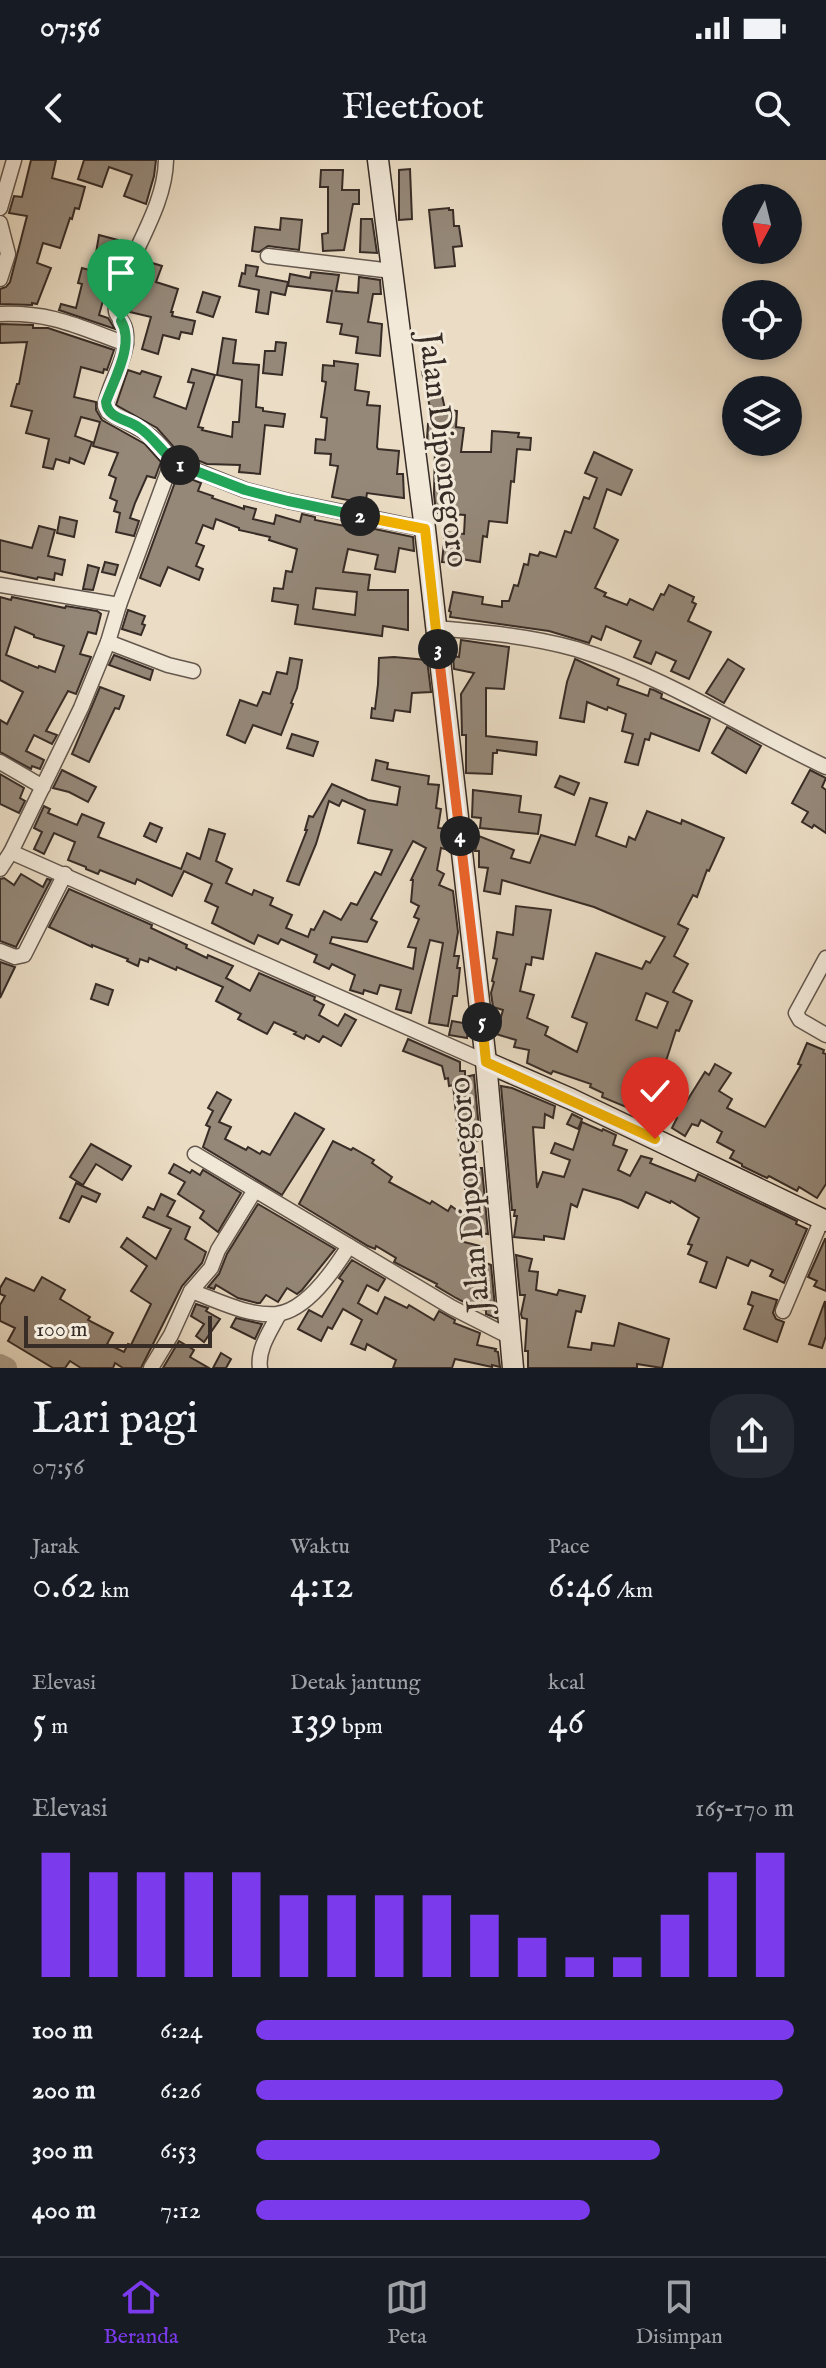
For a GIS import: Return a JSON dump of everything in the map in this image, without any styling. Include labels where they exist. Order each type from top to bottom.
[{"type":"main road","name":"Jalan Diponegoro","points":[[378,160],[425,529],[486,1062],[513,1368]]},
{"type":"main road","points":[[486,1062],[571,1099],[824,1220]]},
{"type":"street","points":[[0,208],[14,160]]},
{"type":"street","points":[[166,160],[161,189],[117,300],[115,313],[126,331],[126,344],[106,409],[111,415],[140,428],[156,441],[172,461],[245,490],[425,529]]},
{"type":"street","points":[[0,223],[8,254],[0,279]]},
{"type":"street","points":[[268,256],[392,271]]},
{"type":"street","points":[[0,314],[58,318],[126,344]]},
{"type":"street","points":[[0,869],[81,708],[108,642],[172,461]]},
{"type":"street","points":[[0,585],[119,605]]},
{"type":"street","points":[[436,628],[500,633],[574,649],[610,661],[674,689],[826,767]]},
{"type":"street","points":[[108,642],[193,671]]},
{"type":"street","points":[[0,762],[43,787]]},
{"type":"street","points":[[11,852],[486,1062]]},
{"type":"street","points":[[0,951],[15,957],[24,955],[65,874]]},
{"type":"street","points":[[826,958],[796,1013],[800,1020],[826,1035]]},
{"type":"street","points":[[195,1154],[451,1307],[510,1337]]},
{"type":"street","points":[[151,1368],[171,1335],[191,1291],[215,1261],[218,1250],[255,1190]]},
{"type":"street","points":[[783,1311],[824,1220]]},
{"type":"street","points":[[191,1291],[260,1314],[279,1314],[295,1307],[320,1286],[349,1246]]},
{"type":"street","points":[[260,1368],[261,1350],[279,1314]]},
{"type":"building","points":[[31,160],[56,160],[52,178],[85,187],[79,209],[75,208],[70,218],[60,248],[43,243],[37,263],[51,268],[37,304],[0,304],[0,289],[10,282],[27,216],[9,213],[14,196],[22,197]]},
{"type":"building","points":[[84,160],[156,160],[146,204],[124,196],[132,175],[109,167],[102,187],[78,179]]},
{"type":"building","points":[[410,169],[412,219],[399,220],[399,170]]},
{"type":"building","points":[[321,170],[343,170],[342,190],[359,190],[359,204],[353,204],[344,250],[323,251],[322,234],[328,233],[328,187],[320,187]]},
{"type":"building","points":[[429,210],[453,210],[454,226],[459,226],[462,246],[453,247],[455,266],[435,268]]},
{"type":"building","points":[[281,218],[302,220],[299,250],[268,246],[259,252],[252,251],[255,227],[280,230]]},
{"type":"building","points":[[361,219],[372,219],[377,253],[360,252]]},
{"type":"building","points":[[99,235],[118,240],[114,277],[109,291],[106,290],[99,315],[108,318],[115,329],[59,310],[61,304],[76,308],[82,268],[93,271]]},
{"type":"building","points":[[149,262],[162,266],[156,282],[178,289],[172,316],[195,321],[192,334],[181,332],[179,339],[163,335],[158,354],[142,349],[151,317],[130,312]]},
{"type":"building","points":[[246,265],[258,267],[256,276],[288,282],[285,295],[271,292],[268,314],[256,312],[259,290],[239,286]]},
{"type":"building","points":[[311,272],[339,275],[336,291],[358,293],[359,277],[380,280],[381,294],[373,294],[368,322],[382,324],[380,356],[356,353],[358,337],[340,334],[342,324],[327,322],[332,291],[288,286],[290,274],[310,278]]},
{"type":"building","points":[[203,292],[220,297],[213,317],[197,312]]},
{"type":"building","points":[[0,324],[48,328],[114,350],[103,373],[81,367],[74,397],[96,402],[96,410],[102,420],[145,444],[161,462],[155,478],[147,476],[135,503],[130,518],[139,521],[134,536],[116,532],[120,513],[114,511],[117,501],[110,498],[116,478],[109,475],[118,453],[93,446],[100,422],[81,417],[75,436],[92,442],[84,464],[70,458],[69,463],[56,459],[53,469],[43,467],[49,439],[26,433],[32,411],[11,406],[19,384],[27,342],[0,343]]},
{"type":"building","points":[[223,338],[236,340],[233,363],[259,365],[256,407],[285,414],[283,427],[265,425],[260,474],[239,472],[240,465],[207,464],[179,453],[157,428],[116,405],[128,370],[161,377],[154,397],[186,409],[194,383],[188,382],[192,369],[215,375],[198,427],[232,437],[233,422],[239,422],[242,380],[217,375]]},
{"type":"building","points":[[276,342],[286,343],[282,375],[263,373],[265,351],[275,351]]},
{"type":"building","points":[[334,361],[358,364],[355,390],[369,392],[367,405],[380,406],[377,447],[399,451],[397,474],[403,474],[404,498],[367,493],[365,506],[332,497],[338,466],[330,465],[331,454],[315,453],[316,439],[325,440],[327,418],[321,417],[326,382],[322,381],[323,365],[334,366]]},
{"type":"building","points":[[436,369],[445,409],[457,411],[456,427],[464,428],[461,452],[491,452],[492,431],[519,433],[518,437],[531,438],[530,450],[517,449],[507,523],[489,521],[487,537],[483,536],[480,562],[461,559],[461,563],[442,562],[445,532],[464,534],[465,515],[436,513],[435,448],[428,448],[427,439],[428,424],[434,425],[422,372]]},
{"type":"building","points":[[594,452],[632,470],[621,495],[607,489],[594,528],[618,540],[595,588],[606,593],[604,596],[627,605],[630,599],[653,610],[669,585],[694,597],[692,602],[696,604],[688,621],[711,632],[689,679],[671,671],[676,661],[656,652],[651,664],[634,657],[641,641],[606,626],[601,640],[592,636],[589,643],[549,631],[450,617],[453,592],[483,597],[482,604],[502,607],[502,601],[509,601],[514,585],[518,586],[530,554],[538,556],[540,552],[556,557],[565,531],[571,533],[584,497],[589,499],[597,478],[585,473]]},
{"type":"building","points":[[178,474],[201,483],[198,491],[212,498],[244,509],[244,506],[256,509],[253,519],[274,524],[276,515],[300,522],[302,514],[315,517],[315,520],[413,537],[414,551],[399,548],[395,572],[375,569],[378,555],[348,549],[343,572],[370,575],[368,590],[408,590],[408,630],[383,626],[382,636],[295,624],[298,605],[272,601],[274,588],[283,589],[286,571],[292,572],[297,549],[216,519],[213,529],[203,525],[196,543],[204,546],[196,566],[203,569],[199,580],[168,567],[160,586],[140,578]],"holes":[[[316,588],[357,592],[355,615],[313,609]]]},
{"type":"building","points":[[60,517],[77,521],[74,537],[57,533]]},
{"type":"building","points":[[39,526],[55,530],[48,556],[65,560],[62,575],[55,573],[54,580],[37,579],[0,571],[0,540],[32,548]]},
{"type":"building","points":[[105,562],[118,565],[115,575],[102,572]]},
{"type":"building","points":[[88,565],[99,568],[93,590],[83,589]]},
{"type":"building","points":[[0,597],[101,614],[96,634],[88,632],[80,654],[91,657],[76,694],[68,691],[46,731],[57,735],[52,744],[34,735],[26,751],[44,760],[40,769],[32,766],[31,769],[0,752],[0,720],[7,724],[23,692],[0,680]],"holes":[[[15,627],[64,646],[55,672],[6,655]]]},
{"type":"building","points":[[128,610],[145,616],[141,635],[122,629]]},
{"type":"building","points":[[461,640],[509,647],[504,689],[486,688],[486,736],[537,742],[536,755],[497,750],[493,753],[492,774],[466,773],[466,735],[462,735],[461,694],[474,673],[454,669],[453,656],[459,657]]},
{"type":"building","points":[[114,655],[153,670],[150,680],[109,665]]},
{"type":"building","points":[[290,658],[302,660],[293,704],[281,735],[253,725],[245,743],[227,735],[240,700],[257,706],[263,692],[270,694],[277,672],[287,674]]},
{"type":"building","points":[[379,658],[427,660],[431,692],[412,693],[410,712],[395,710],[393,721],[371,718],[372,708],[375,709]]},
{"type":"building","points":[[575,659],[619,679],[617,685],[648,696],[650,689],[654,690],[662,694],[661,698],[710,719],[699,751],[651,733],[649,740],[645,739],[638,765],[625,762],[633,734],[622,731],[626,714],[587,702],[584,722],[560,718]]},
{"type":"building","points":[[728,659],[744,669],[724,703],[706,693]]},
{"type":"building","points":[[100,687],[124,696],[89,762],[72,754]]},
{"type":"building","points":[[727,727],[761,746],[746,773],[712,753]]},
{"type":"building","points":[[292,734],[318,742],[313,756],[287,748]]},
{"type":"building","points":[[376,760],[388,763],[387,769],[429,776],[428,784],[439,785],[436,808],[441,809],[438,828],[446,829],[449,850],[441,848],[437,870],[444,874],[439,885],[453,891],[458,932],[454,956],[459,956],[457,968],[460,968],[457,996],[453,996],[448,1026],[429,1023],[443,943],[430,940],[411,1013],[396,1009],[401,990],[380,985],[377,994],[350,990],[355,975],[332,964],[329,969],[314,962],[317,955],[281,939],[278,944],[258,935],[254,944],[212,923],[218,907],[205,901],[212,884],[184,871],[172,896],[137,879],[135,884],[100,870],[98,874],[68,860],[75,842],[54,833],[44,854],[34,849],[42,832],[34,828],[44,806],[50,809],[48,813],[77,825],[82,814],[104,823],[98,837],[181,869],[187,853],[200,859],[209,829],[225,834],[216,861],[232,869],[226,883],[252,895],[254,890],[273,898],[270,905],[292,915],[286,928],[308,937],[324,911],[341,920],[351,903],[357,905],[375,872],[381,875],[392,850],[358,843],[365,810],[342,800],[339,806],[329,801],[299,885],[287,881],[307,830],[309,816],[313,817],[332,784],[368,800],[397,805],[400,787],[372,780]],"holes":[[[413,841],[426,848],[411,880],[411,902],[419,906],[414,917],[419,919],[408,947],[416,948],[413,969],[330,943],[332,937],[367,942],[377,922],[371,919]]]},
{"type":"building","points":[[62,770],[96,787],[88,802],[53,788]]},
{"type":"building","points":[[810,770],[826,778],[822,787],[826,790],[826,833],[802,822],[808,812],[792,803]]},
{"type":"building","points":[[0,774],[24,788],[20,798],[25,801],[19,813],[0,804]]},
{"type":"building","points":[[560,776],[579,783],[574,795],[555,787]]},
{"type":"building","points":[[473,790],[521,796],[519,812],[541,815],[538,834],[480,828],[481,818],[472,817]]},
{"type":"building","points":[[590,798],[607,803],[596,836],[626,847],[629,837],[635,840],[647,811],[681,824],[682,820],[724,838],[697,897],[693,895],[678,924],[688,929],[674,956],[688,964],[673,992],[692,1001],[679,1031],[676,1030],[643,1114],[602,1097],[603,1093],[590,1087],[591,1084],[553,1071],[551,1074],[527,1063],[529,1050],[514,1047],[516,1040],[496,1034],[503,1010],[493,1007],[491,993],[497,959],[493,958],[497,932],[513,935],[516,906],[551,910],[543,959],[532,957],[531,965],[526,964],[520,991],[534,995],[527,1018],[548,1027],[545,1035],[577,1052],[587,1023],[572,1017],[596,953],[642,969],[646,961],[650,963],[665,937],[594,907],[502,880],[500,894],[484,891],[488,868],[479,867],[479,851],[475,851],[479,836],[514,850],[511,858],[530,863],[541,835],[575,845]],"holes":[[[646,993],[668,1002],[657,1028],[636,1020]]]},
{"type":"building","points":[[150,823],[162,828],[156,842],[144,836]]},
{"type":"building","points":[[21,874],[43,887],[47,879],[51,880],[16,947],[0,941],[0,879],[4,878],[14,885]]},
{"type":"building","points":[[69,889],[152,925],[151,928],[207,958],[208,955],[233,966],[226,978],[250,991],[259,973],[315,997],[314,1000],[324,1005],[319,1015],[338,1026],[345,1014],[356,1020],[341,1046],[323,1036],[319,1042],[306,1035],[304,1039],[274,1022],[267,1034],[238,1019],[241,1014],[216,1001],[223,987],[149,958],[148,962],[140,959],[138,966],[49,927]]},
{"type":"building","points":[[0,962],[15,967],[0,998]]},
{"type":"building","points":[[96,984],[113,990],[108,1005],[91,999]]},
{"type":"building","points":[[452,1021],[469,1024],[467,1038],[449,1035]]},
{"type":"building","points":[[408,1039],[460,1062],[460,1071],[465,1071],[465,1077],[474,1075],[480,1140],[475,1141],[478,1168],[482,1168],[488,1234],[462,1231],[460,1241],[484,1247],[481,1261],[491,1265],[496,1318],[486,1314],[486,1310],[456,1298],[437,1284],[394,1262],[396,1258],[376,1246],[375,1249],[368,1246],[299,1204],[333,1141],[374,1160],[372,1163],[392,1177],[389,1182],[448,1211],[451,1206],[468,1218],[453,1085],[449,1086],[442,1066],[403,1051]]},
{"type":"building","points":[[807,1043],[824,1050],[826,1054],[826,1184],[817,1198],[799,1187],[797,1191],[769,1176],[767,1178],[730,1158],[734,1151],[717,1142],[722,1132],[701,1120],[698,1126],[692,1124],[685,1136],[672,1128],[677,1118],[665,1112],[673,1098],[685,1104],[705,1072],[709,1075],[715,1064],[731,1073],[719,1091],[732,1099],[727,1108],[765,1127],[801,1065],[798,1064]]},
{"type":"building","points":[[501,1086],[555,1106],[553,1118],[545,1114],[544,1128],[533,1127],[537,1188],[543,1172],[564,1177],[570,1160],[551,1153],[555,1143],[573,1150],[582,1122],[603,1129],[616,1135],[613,1145],[627,1150],[618,1170],[630,1176],[641,1156],[652,1159],[650,1163],[695,1181],[698,1174],[797,1221],[796,1224],[807,1229],[784,1283],[770,1276],[773,1270],[751,1260],[748,1266],[727,1257],[716,1288],[700,1282],[707,1262],[688,1254],[692,1245],[688,1244],[699,1218],[671,1201],[646,1192],[638,1208],[583,1189],[577,1207],[571,1204],[564,1239],[514,1237],[517,1216],[512,1210]]},
{"type":"building","points":[[217,1092],[231,1100],[219,1122],[231,1127],[225,1139],[246,1150],[248,1147],[260,1154],[262,1151],[270,1155],[295,1113],[324,1129],[282,1195],[203,1147],[210,1127],[206,1125],[213,1111],[208,1108]]},
{"type":"building","points":[[572,1114],[582,1119],[578,1129],[567,1124]]},
{"type":"building","points":[[91,1144],[131,1166],[122,1180],[96,1164],[83,1185],[70,1177]]},
{"type":"building","points":[[174,1164],[190,1173],[192,1170],[200,1175],[203,1170],[241,1193],[218,1232],[200,1218],[204,1211],[178,1194],[185,1182],[169,1173]]},
{"type":"building","points":[[76,1183],[100,1194],[96,1202],[82,1196],[69,1222],[60,1218]]},
{"type":"building","points":[[161,1194],[175,1201],[167,1216],[190,1227],[185,1239],[206,1252],[202,1263],[182,1286],[141,1368],[123,1368],[115,1363],[113,1368],[81,1368],[70,1361],[65,1368],[53,1368],[8,1341],[15,1328],[0,1321],[0,1305],[5,1296],[0,1294],[0,1288],[6,1278],[34,1291],[42,1277],[65,1290],[60,1299],[90,1317],[88,1320],[113,1333],[107,1344],[124,1352],[128,1344],[131,1345],[151,1304],[131,1291],[147,1266],[121,1247],[127,1238],[156,1259],[171,1229],[143,1217],[148,1207],[154,1210]]},
{"type":"building","points":[[258,1204],[335,1249],[302,1290],[297,1294],[287,1288],[278,1302],[266,1295],[257,1303],[238,1298],[216,1285],[214,1289],[208,1287],[219,1274],[227,1254]]},
{"type":"building","points":[[825,1239],[826,1291],[814,1286],[817,1281],[808,1277]]},
{"type":"building","points":[[516,1255],[532,1259],[529,1271],[538,1272],[536,1290],[557,1295],[559,1290],[585,1296],[581,1312],[576,1311],[568,1347],[591,1350],[592,1343],[614,1346],[619,1323],[669,1339],[662,1368],[637,1364],[637,1368],[528,1368],[528,1351],[525,1351],[527,1319],[522,1318],[521,1314],[525,1295],[520,1295]]},
{"type":"building","points":[[352,1260],[385,1279],[378,1291],[367,1285],[358,1303],[377,1314],[385,1297],[407,1308],[409,1305],[434,1320],[439,1311],[455,1320],[454,1323],[480,1333],[477,1345],[496,1349],[500,1367],[455,1359],[452,1368],[393,1368],[396,1360],[367,1344],[365,1350],[351,1344],[362,1320],[343,1309],[321,1341],[298,1329],[309,1310],[322,1317],[343,1281],[339,1278]]},
{"type":"building","points":[[752,1292],[777,1300],[773,1313],[776,1319],[784,1322],[777,1342],[744,1329],[753,1306],[748,1304]]},
{"type":"building","points":[[825,1301],[826,1336],[822,1348],[809,1344]]},
{"type":"building","points":[[196,1304],[208,1308],[206,1311],[220,1319],[204,1342],[196,1336],[204,1324],[191,1316]]},
{"type":"building","points":[[236,1318],[262,1324],[255,1339],[231,1327]]},
{"type":"building","points":[[179,1341],[194,1350],[190,1357],[209,1368],[163,1368]]},
{"type":"building","points":[[221,1353],[231,1359],[226,1368],[213,1368]]},
{"type":"waterway","points":[[0,1365],[6,1368]]},
{"type":"route","points":[[121,321],[126,331],[126,344],[106,409],[111,415],[140,428],[156,441],[172,461],[245,490],[425,529],[486,1062],[655,1139]]}]
